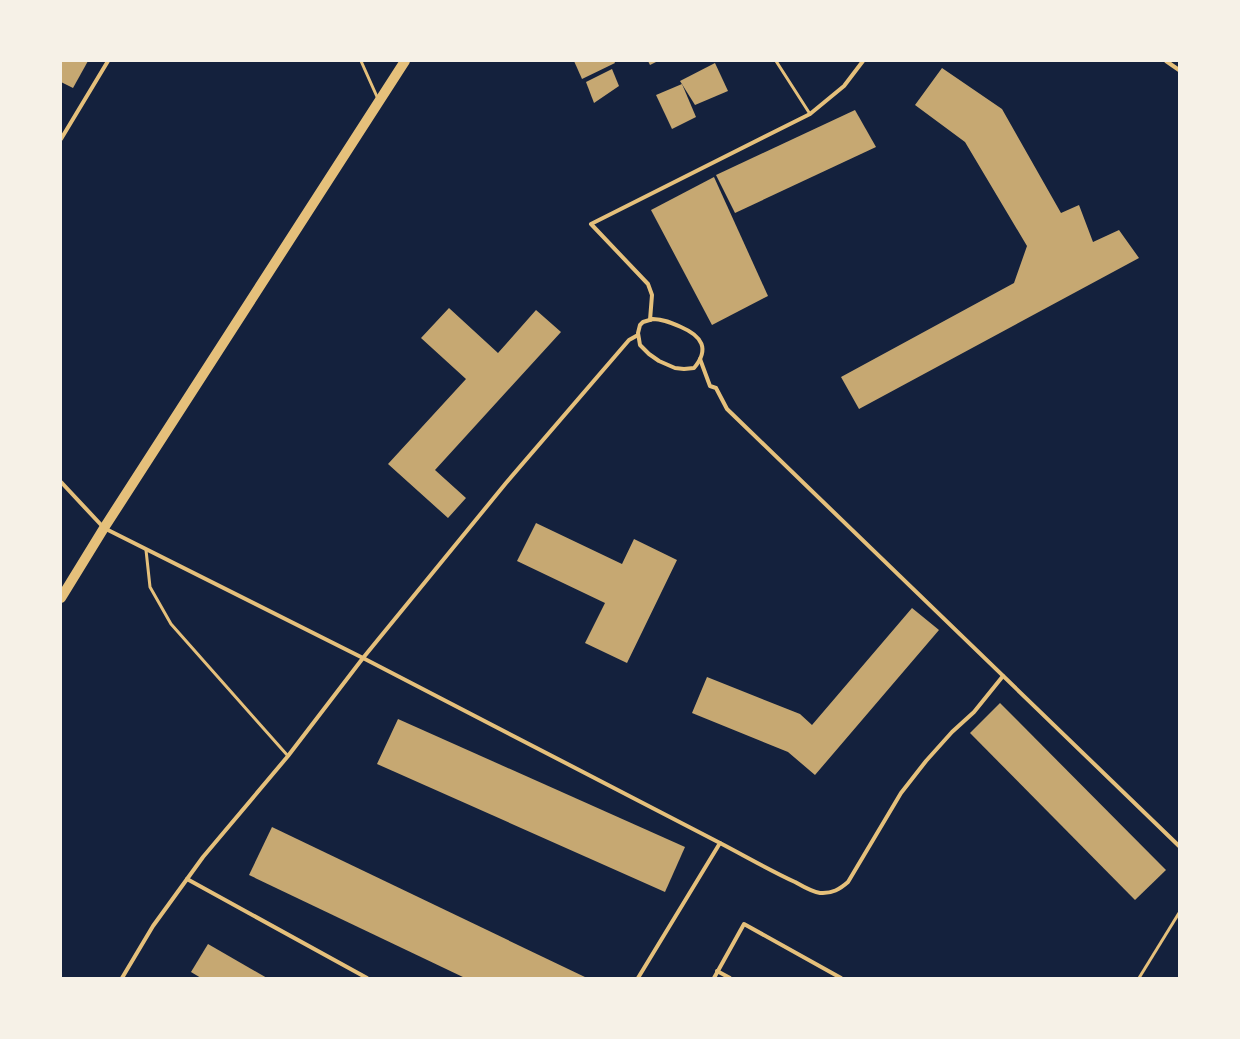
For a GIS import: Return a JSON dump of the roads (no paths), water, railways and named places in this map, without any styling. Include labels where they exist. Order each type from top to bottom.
[{"type":"main road","points":[[61,598],[104,528],[405,61]]},
{"type":"street","points":[[61,139],[108,61]]},
{"type":"street","points":[[650,320],[652,295],[648,284],[591,224],[810,114],[844,86],[863,61]]},
{"type":"street","points":[[1166,61],[1179,70]]},
{"type":"street","points":[[650,320],[665,320],[690,331],[699,338],[702,344],[702,352],[700,359],[694,368],[675,368],[659,361],[649,354],[640,344],[638,330],[643,322],[650,320]]},
{"type":"street","points":[[122,978],[153,926],[203,857],[288,756],[363,658],[506,483],[629,340],[638,335]]},
{"type":"street","points":[[700,359],[710,386],[716,388],[727,409],[1179,846]]},
{"type":"street","points":[[61,482],[104,528],[363,658],[782,876],[820,893],[840,890],[848,882],[909,782],[952,732],[974,712],[1003,676]]},
{"type":"street","points":[[638,978],[720,843]]},
{"type":"street","points":[[187,879],[367,978]]},
{"type":"street","points":[[714,978],[744,924],[841,978]]},
{"type":"street","points":[[718,971],[730,978]]},
{"type":"lane","points":[[361,61],[379,101]]},
{"type":"lane","points":[[776,61],[810,114]]},
{"type":"lane","points":[[146,550],[150,587],[171,624],[288,756]]},
{"type":"lane","points":[[1139,978],[1179,913]]}]
